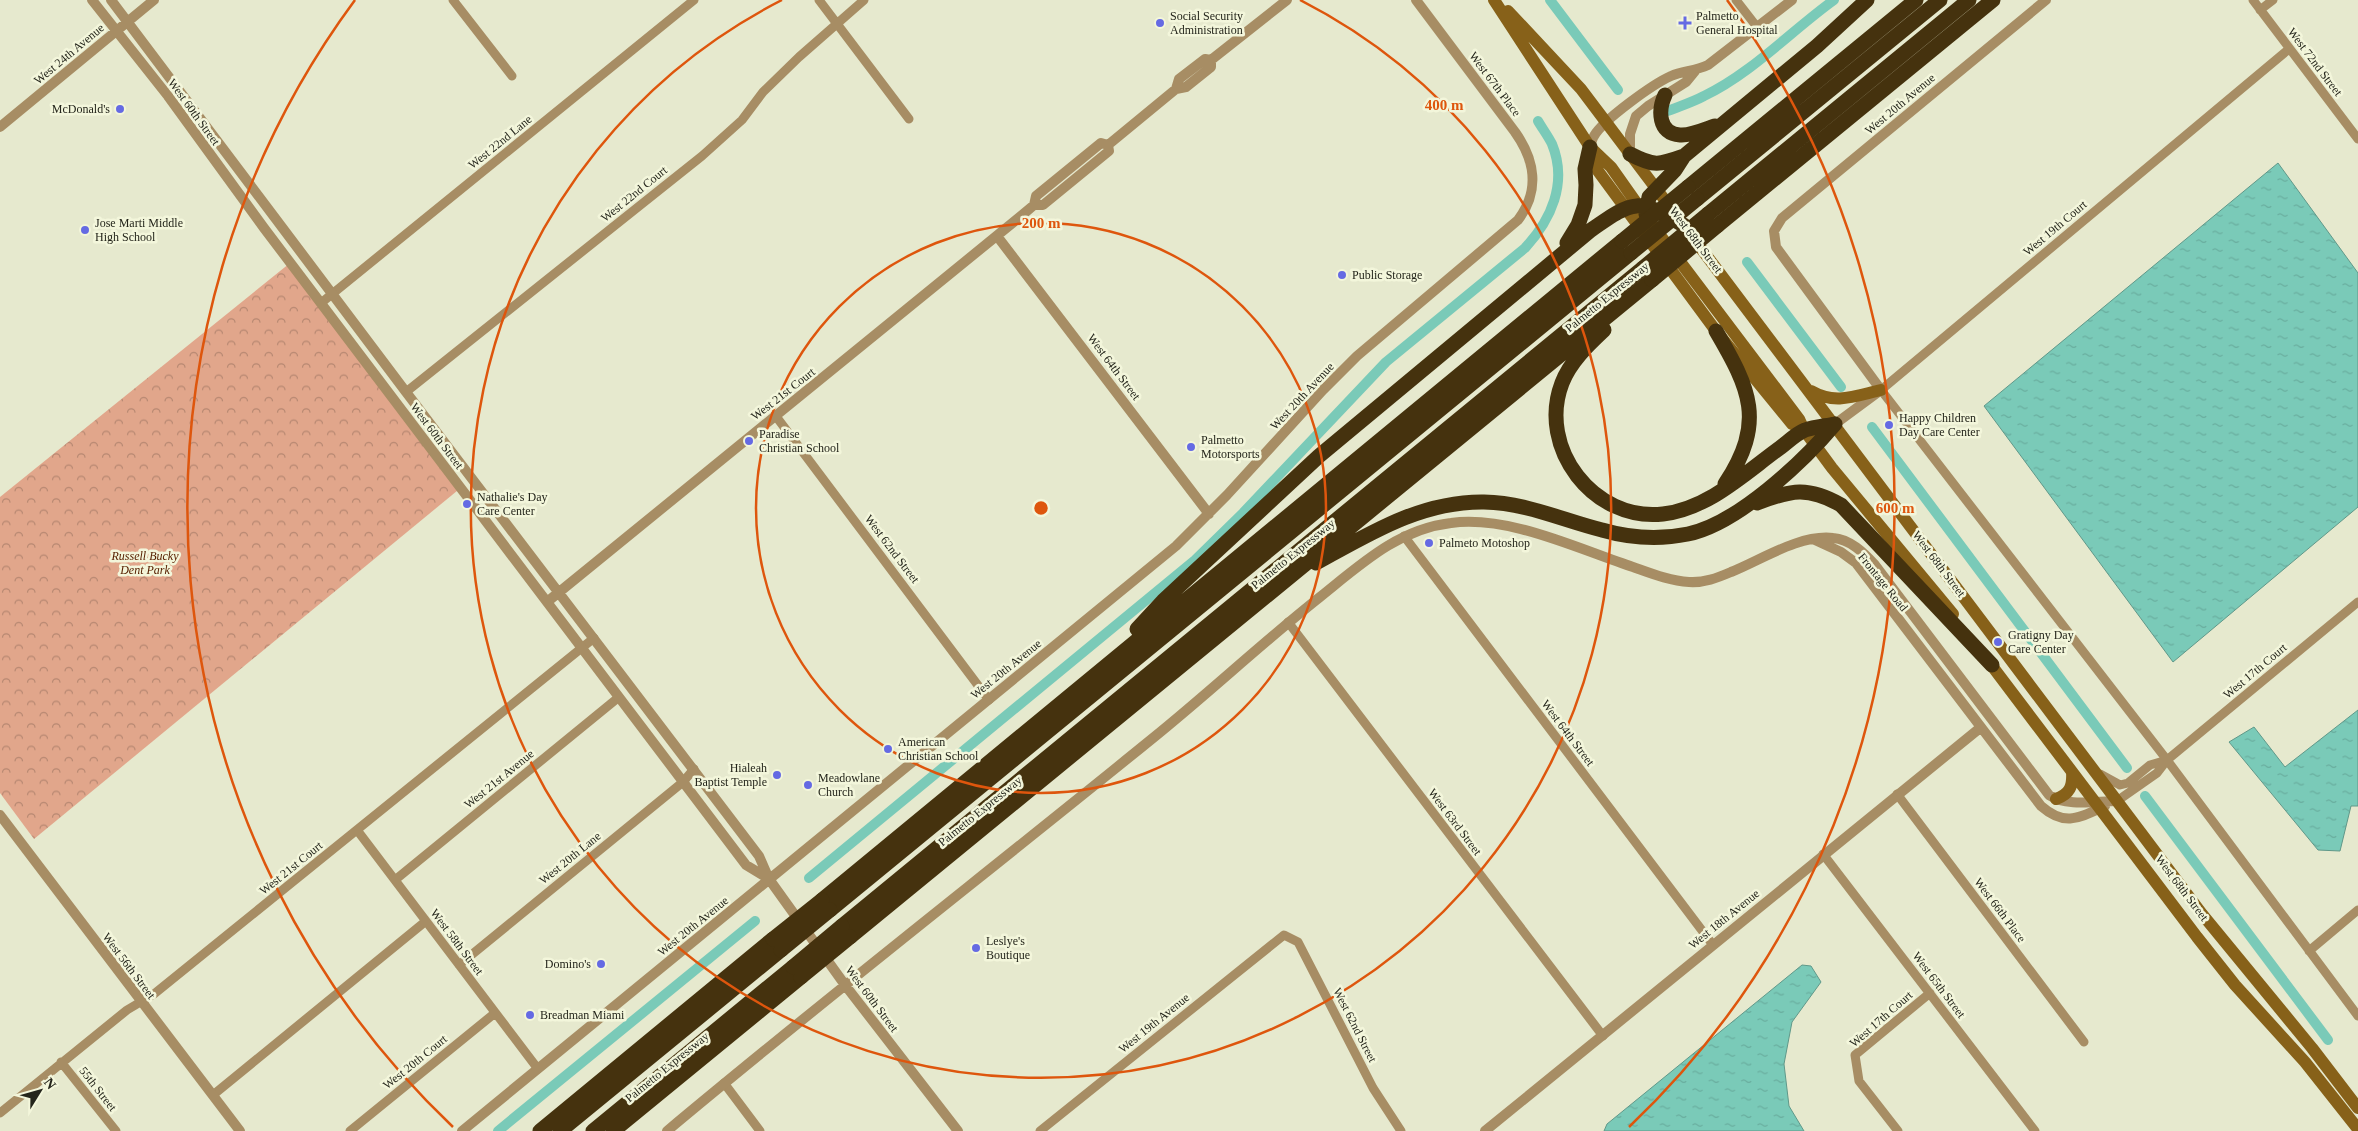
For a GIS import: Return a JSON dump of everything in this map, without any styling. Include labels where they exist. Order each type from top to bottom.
[{"type":"highway","points":[[1100,669],[1163,600],[1319,456],[1591,230],[1639,209],[1656,188],[1675,170],[1684,156],[1817,46],[1867,0]]},
{"type":"highway","points":[[540,1131],[777,945],[1627,247],[1916,0]]},
{"type":"highway","points":[[1692,193],[1940,0]]},
{"type":"highway","points":[[1713,220],[1969,0]]},
{"type":"highway","name":"Palmetto Expressway","points":[[613,1131],[797,972],[1282,582],[1647,274],[1993,0]]},
{"type":"highway","points":[[1665,95],[1660,107],[1660,116],[1664,125],[1674,133],[1681,135],[1691,134],[1724,123]]},
{"type":"highway","points":[[1560,255],[1578,225],[1585,205],[1586,185],[1584,169],[1590,147]]},
{"type":"highway","points":[[1630,154],[1657,165],[1684,156]]},
{"type":"highway","points":[[1639,209],[1685,226]]},
{"type":"highway","points":[[826,905],[1100,669],[1627,247]]},
{"type":"highway","points":[[1647,274],[1572,365],[1562,383],[1556,424],[1561,447],[1570,468],[1584,486],[1602,500],[1628,511],[1641,514],[1663,514],[1689,508],[1721,491],[1804,430],[1835,424]]},
{"type":"highway","points":[[846,932],[1647,274]]},
{"type":"highway","points":[[1716,331],[1743,382],[1749,405],[1750,424],[1745,448],[1735,469],[1721,491]]},
{"type":"highway","points":[[1282,582],[1377,529],[1424,510],[1448,505],[1484,502],[1519,505],[1601,530],[1628,536],[1648,538],[1697,531],[1722,521],[1774,484],[1816,446],[1835,424]]},
{"type":"highway","points":[[1739,509],[1783,493],[1798,491],[1812,492],[1841,506],[1992,665]]},
{"type":"highway","points":[[560,1131],[777,945]]},
{"type":"highway","points":[[592,1131],[797,972]]},
{"type":"main road","name":"West 68th Street","points":[[1496,0],[1581,89],[1607,122],[2116,801],[2224,941],[2312,1048],[2358,1108]]},
{"type":"main road","name":"West 68th Street","points":[[1496,0],[1590,147],[1598,171],[1639,209],[1799,419],[1804,430],[1816,446],[1992,665],[2235,985],[2299,1055],[2358,1129]]},
{"type":"main road","name":"West 68th Street","points":[[1639,209],[1716,331],[1792,424],[1804,430]]},
{"type":"main road","points":[[1808,389],[1823,398],[1831,399],[1881,390]]},
{"type":"main road","points":[[2056,799],[2066,795],[2071,789],[2073,783],[2072,772]]},
{"type":"street","name":"West 60th Street","points":[[92,0],[178,110],[241,197],[746,865],[769,879]]},
{"type":"street","name":"West 60th Street","points":[[112,0],[406,392],[694,769],[759,856],[769,879],[845,985],[958,1131]]},
{"type":"street","name":"West 24th Avenue","points":[[0,127],[154,0]]},
{"type":"street","points":[[453,0],[512,76]]},
{"type":"street","name":"West 22nd Lane","points":[[321,303],[694,0]]},
{"type":"street","points":[[819,0],[909,119]]},
{"type":"street","name":"West 22nd Court","points":[[406,392],[702,156],[742,120],[763,92],[864,0]]},
{"type":"street","name":"West 21st Court","points":[[547,602],[1034,205],[1043,205],[1109,151],[1108,144],[1176,89],[1186,87],[1211,67],[1211,60],[1286,0]]},
{"type":"street","name":"West 67th Place","points":[[1416,0],[1524,145],[1533,171],[1531,193]]},
{"type":"street","points":[[1736,0],[1757,28]]},
{"type":"street","points":[[1590,147],[1594,136],[1607,122],[1666,78],[1683,72],[1695,71],[1713,62],[1792,0]]},
{"type":"street","name":"West 20th Avenue","points":[[1881,390],[1776,247],[1774,231],[1782,218],[2046,0]]},
{"type":"street","name":"West 72nd Street","points":[[2253,0],[2357,135]]},
{"type":"street","points":[[2260,10],[2272,0]]},
{"type":"street","name":"West 19th Court","points":[[1835,424],[1881,390],[2290,49]]},
{"type":"street","points":[[1630,154],[1630,134],[1636,116],[1686,82],[1695,71]]},
{"type":"street","name":"West 20th Avenue","points":[[462,1131],[1169,552],[1209,514],[1348,365],[1514,224],[1525,210],[1531,193]]},
{"type":"street","points":[[241,197],[258,201],[266,206]]},
{"type":"street","name":"West 64th Street","points":[[997,236],[1209,514]]},
{"type":"street","points":[[1881,390],[2167,760],[2358,1016]]},
{"type":"street","name":"West 62nd Street","points":[[775,415],[989,700]]},
{"type":"street","points":[[667,1131],[1156,735],[1288,622],[1373,555],[1404,536],[1448,523],[1478,521],[1510,526],[1650,574],[1688,582],[1708,581],[1794,544],[1814,540]]},
{"type":"street","name":"West 64th Street","points":[[1404,536],[1712,945]]},
{"type":"street","name":"Frontage Road","points":[[1814,540],[1833,538],[1851,544],[1864,553],[2045,790],[2056,799]]},
{"type":"street","name":"Frontage Road","points":[[1814,540],[1841,552],[1856,563],[2032,797],[2049,813],[2059,819],[2075,819],[2097,805]]},
{"type":"street","name":"West 17th Court","points":[[2116,801],[2157,773],[2167,760],[2358,602]]},
{"type":"street","name":"West 63rd Street","points":[[1288,622],[1603,1036]]},
{"type":"street","name":"West 21st Court","points":[[0,1113],[127,1010],[142,1002],[594,638]]},
{"type":"street","name":"West 21st Avenue","points":[[395,880],[619,697]]},
{"type":"street","points":[[1980,728],[1992,729],[2003,735]]},
{"type":"street","name":"West 18th Avenue","points":[[1491,1129],[1712,945],[1980,728]]},
{"type":"street","name":"West 17th Court","points":[[2092,768],[2114,784],[2120,785],[2128,783],[2150,765],[2167,760]]},
{"type":"street","name":"West 20th Lane","points":[[459,965],[683,782],[694,769]]},
{"type":"street","name":"West 66th Place","points":[[1897,794],[2084,1042]]},
{"type":"street","points":[[2056,799],[2097,805],[2116,801]]},
{"type":"street","name":"West 56th Street","points":[[0,814],[240,1131]]},
{"type":"street","name":"West 58th Street","points":[[357,830],[538,1069]]},
{"type":"street","name":"West 65th Street","points":[[1823,854],[2035,1131]]},
{"type":"street","points":[[2309,951],[2358,910]]},
{"type":"street","points":[[213,1095],[426,921]]},
{"type":"street","name":"West 62nd Street","points":[[1284,935],[1298,942],[1373,1088],[1401,1131]]},
{"type":"street","name":"West 19th Avenue","points":[[1040,1131],[1284,935]]},
{"type":"street","name":"West 17th Court","points":[[1898,1131],[1859,1081],[1855,1055],[1930,992]]},
{"type":"street","name":"West 20th Court","points":[[350,1131],[495,1012]]},
{"type":"street","name":"55th Street","points":[[61,1062],[116,1131]]},
{"type":"street","points":[[724,1083],[760,1131]]},
{"type":"green space","name":"Russell Bucky Dent Park","points":[[290,263],[463,486],[34,839],[0,793],[0,497]]},
{"type":"water","points":[[2278,163],[2358,273],[2358,507],[2173,662],[1984,406]]},
{"type":"water","points":[[2358,710],[2358,806],[2351,806],[2340,851],[2318,850],[2229,742],[2254,727],[2285,767]]},
{"type":"water","points":[[1802,965],[1811,966],[1821,982],[1792,1022],[1784,1064],[1789,1106],[1804,1131],[1604,1131],[1607,1124]]},
{"type":"waterway","points":[[1550,0],[1618,90]]},
{"type":"waterway","points":[[1668,111],[1700,98],[1739,76],[1834,0]]},
{"type":"waterway","points":[[809,878],[1195,560],[1243,513],[1386,362],[1525,248],[1549,213],[1557,187],[1558,173],[1552,144],[1538,121]]},
{"type":"waterway","points":[[1747,262],[1841,387]]},
{"type":"waterway","points":[[1872,427],[2127,768]]},
{"type":"waterway","points":[[2145,796],[2328,1040]]},
{"type":"waterway","points":[[498,1131],[755,921]]},
{"type":"place","name":"Social Security Administration","points":[[1160,23]]},
{"type":"place","name":"Palmetto General Hospital","points":[[1685,23]]},
{"type":"place","name":"McDonald's","points":[[120,109]]},
{"type":"place","name":"Jose Marti Middle High School","points":[[85,230]]},
{"type":"place","name":"Public Storage","points":[[1342,275]]},
{"type":"place","name":"Happy Children Day Care Center","points":[[1889,425]]},
{"type":"place","name":"Paradise Christian School","points":[[749,441]]},
{"type":"place","name":"Palmetto Motorsports","points":[[1191,447]]},
{"type":"place","name":"Nathalie's Day Care Center","points":[[467,504]]},
{"type":"place","name":"Palmeto Motoshop","points":[[1429,543]]},
{"type":"place","name":"Gratigny Day Care Center","points":[[1998,642]]},
{"type":"place","name":"American Christian School","points":[[888,749]]},
{"type":"place","name":"Hialeah Baptist Temple","points":[[777,775]]},
{"type":"place","name":"Meadowlane Church","points":[[808,785]]},
{"type":"place","name":"Leslye's Boutique","points":[[976,948]]},
{"type":"place","name":"Domino's","points":[[601,964]]},
{"type":"place","name":"Breadman Miami","points":[[530,1015]]}]
